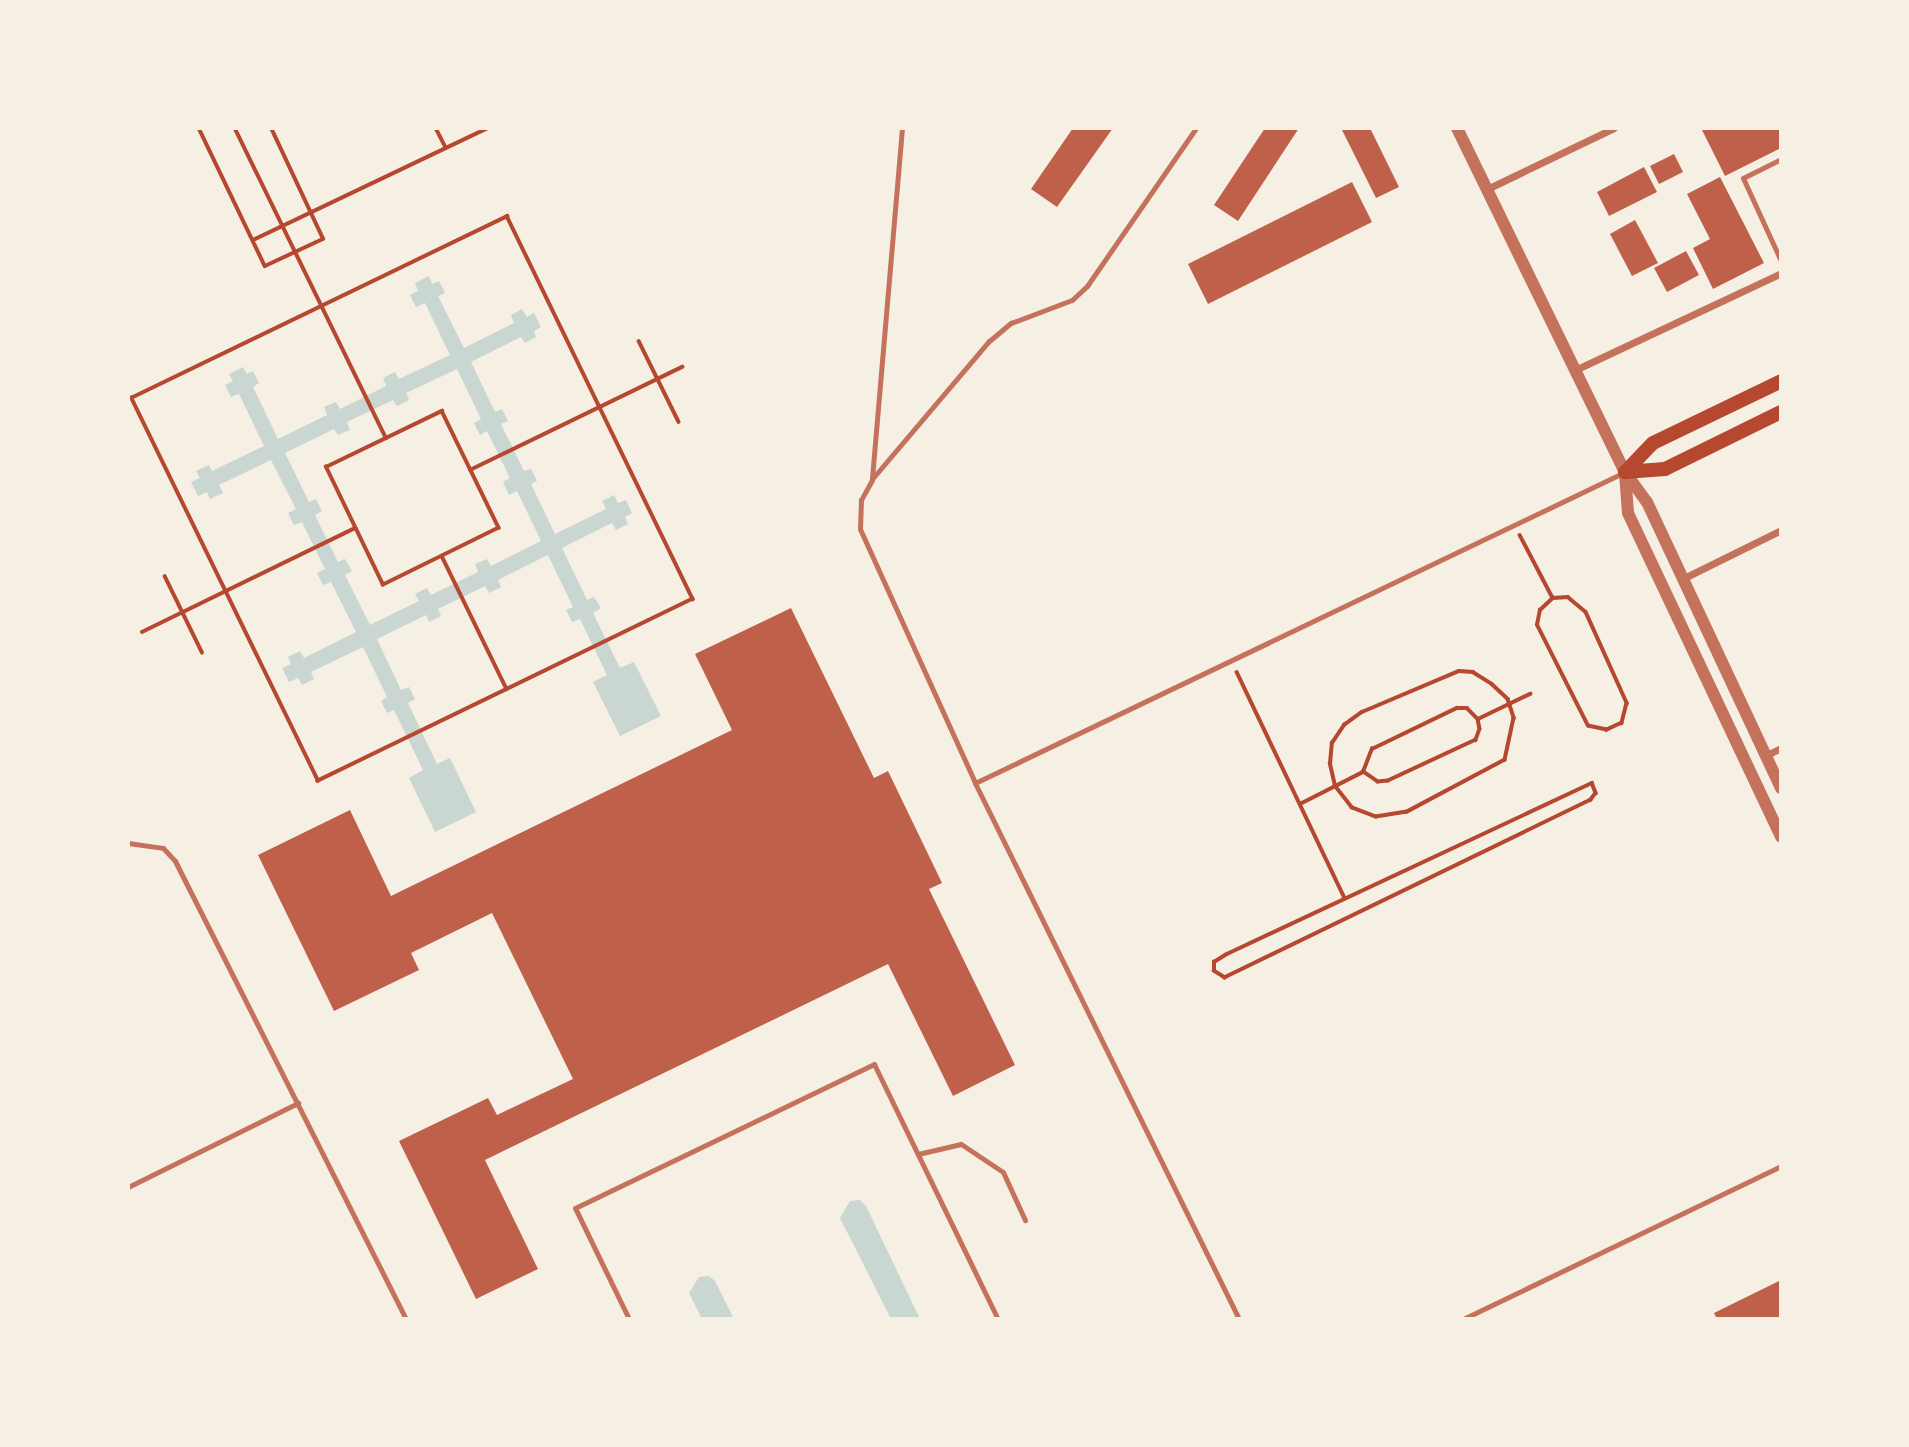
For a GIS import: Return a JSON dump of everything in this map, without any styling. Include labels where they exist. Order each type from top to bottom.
[{"type":"main road","points":[[1625,472],[1653,443],[1781,381]]},
{"type":"main road","points":[[1625,472],[1665,469],[1781,412]]},
{"type":"street","points":[[1457,128],[1484,190],[1625,472],[1647,502],[1781,788]]},
{"type":"street","points":[[1484,190],[1614,128]]},
{"type":"street","points":[[1575,370],[1781,273]]},
{"type":"street","points":[[1625,472],[1628,513],[1781,837]]},
{"type":"street","points":[[1684,578],[1781,530]]},
{"type":"street","points":[[1765,756],[1781,748]]},
{"type":"lane","points":[[872,480],[902,128]]},
{"type":"lane","points":[[1196,128],[1087,286],[1072,300],[1011,323],[988,342],[872,480],[861,500],[860,529],[975,783],[1239,1319]]},
{"type":"lane","points":[[1781,159],[1743,178],[1781,261]]},
{"type":"lane","points":[[975,783],[1625,472]]},
{"type":"lane","points":[[128,844],[163,848],[175,861],[406,1319]]},
{"type":"lane","points":[[626,1318],[575,1208],[874,1064],[998,1319]]},
{"type":"lane","points":[[128,1187],[298,1103]]},
{"type":"lane","points":[[918,1154],[961,1144],[1003,1172],[1025,1220]]},
{"type":"lane","points":[[1463,1319],[1781,1166]]},
{"type":"path","points":[[199,128],[265,266],[323,239],[271,128]]},
{"type":"path","points":[[235,128],[386,438]]},
{"type":"path","points":[[436,128],[446,148]]},
{"type":"path","points":[[253,240],[488,128]]},
{"type":"path","points":[[507,216],[600,407],[694,599],[317,781],[131,398],[507,216]]},
{"type":"path","points":[[639,341],[679,422]]},
{"type":"path","points":[[470,470],[682,367]]},
{"type":"path","points":[[442,411],[470,470],[499,528],[383,585],[326,467],[442,411]]},
{"type":"path","points":[[1514,524],[1553,598]]},
{"type":"path","points":[[142,632],[355,528]]},
{"type":"path","points":[[442,556],[506,689]]},
{"type":"path","points":[[164,576],[202,652]]},
{"type":"path","points":[[1568,597],[1586,612],[1627,703],[1622,723],[1607,730],[1588,726],[1538,625],[1540,610],[1553,598],[1568,597]]},
{"type":"path","points":[[1231,661],[1345,898]]},
{"type":"path","points":[[1459,671],[1492,684],[1509,704],[1514,718],[1505,760],[1407,812],[1376,817],[1352,808],[1335,786],[1330,764],[1332,743],[1344,725],[1362,712],[1459,671]]},
{"type":"path","points":[[1478,719],[1530,694]]},
{"type":"path","points":[[1300,804],[1363,772],[1372,749],[1457,708],[1468,708],[1478,719],[1476,740],[1388,781],[1378,782],[1363,772]]},
{"type":"path","points":[[1592,783],[1596,793],[1591,800],[1225,978],[1214,971],[1214,962],[1227,954],[1345,898],[1585,784],[1592,783]]},
{"type":"shaded area","points":[[429,276],[432,284],[439,281],[445,293],[438,296],[464,348],[514,323],[511,315],[522,309],[527,317],[534,313],[541,327],[534,331],[536,337],[525,343],[521,337],[471,362],[495,412],[502,409],[508,421],[501,424],[524,471],[531,469],[537,481],[531,484],[555,534],[606,509],[602,501],[614,495],[618,503],[626,500],[632,513],[625,517],[628,524],[616,530],[612,523],[562,548],[587,600],[594,597],[601,608],[593,613],[620,668],[634,662],[661,716],[620,736],[593,682],[607,675],[580,619],[572,622],[566,610],[573,607],[548,555],[498,580],[501,587],[489,593],[485,586],[438,609],[441,616],[429,622],[426,615],[377,639],[401,690],[409,687],[415,699],[408,703],[437,764],[450,758],[476,812],[435,832],[409,778],[423,770],[394,710],[387,713],[381,701],[387,697],[363,647],[311,672],[314,679],[302,685],[298,678],[289,682],[282,668],[291,664],[288,657],[300,651],[304,658],[356,632],[331,582],[323,585],[317,573],[325,569],[302,522],[294,525],[288,513],[296,509],[271,460],[219,485],[223,493],[210,499],[207,492],[198,496],[191,482],[200,478],[196,471],[209,465],[212,471],[264,446],[239,394],[231,397],[225,385],[233,381],[229,374],[243,367],[247,374],[253,371],[259,383],[253,387],[278,439],[327,415],[324,407],[336,402],[340,409],[386,386],[383,378],[395,372],[399,379],[450,355],[425,303],[416,307],[410,295],[418,291],[415,283]],"holes":[[[457,369],[481,419],[474,423],[480,435],[487,431],[510,478],[503,482],[509,495],[517,491],[541,541],[491,566],[487,559],[475,564],[478,572],[431,595],[427,588],[415,594],[419,601],[370,625],[345,575],[352,571],[345,559],[338,562],[315,515],[322,511],[316,499],[309,502],[285,453],[334,429],[338,435],[350,430],[347,422],[393,400],[397,406],[409,400],[406,393]]]},
{"type":"shaded area","points":[[860,1200],[866,1206],[920,1319],[891,1319],[840,1218],[850,1201]]},
{"type":"shaded area","points":[[709,1276],[715,1281],[734,1319],[702,1319],[689,1293],[699,1277]]},
{"type":"building","points":[[1073,128],[1113,128],[1057,207],[1031,189]]},
{"type":"building","points":[[1265,128],[1299,128],[1238,221],[1214,205]]},
{"type":"building","points":[[1341,128],[1370,128],[1399,187],[1376,198]]},
{"type":"building","points":[[1701,128],[1781,128],[1781,148],[1725,176]]},
{"type":"building","points":[[1674,154],[1683,172],[1659,184],[1650,166]]},
{"type":"building","points":[[1644,167],[1657,192],[1609,216],[1597,192]]},
{"type":"building","points":[[1720,177],[1764,263],[1713,289],[1693,248],[1710,239],[1687,194]]},
{"type":"building","points":[[1352,182],[1372,222],[1208,304],[1188,264]]},
{"type":"building","points":[[1635,220],[1658,263],[1632,276],[1610,234]]},
{"type":"building","points":[[1686,251],[1699,275],[1667,292],[1654,268]]},
{"type":"building","points":[[791,608],[874,778],[888,771],[942,883],[929,889],[1015,1065],[953,1096],[888,964],[485,1160],[538,1269],[476,1299],[399,1141],[488,1098],[497,1115],[573,1079],[492,913],[411,953],[419,970],[334,1011],[258,855],[350,810],[391,896],[732,730],[695,654]]},
{"type":"building","points":[[1781,1280],[1781,1319],[1717,1319],[1714,1313]]}]
